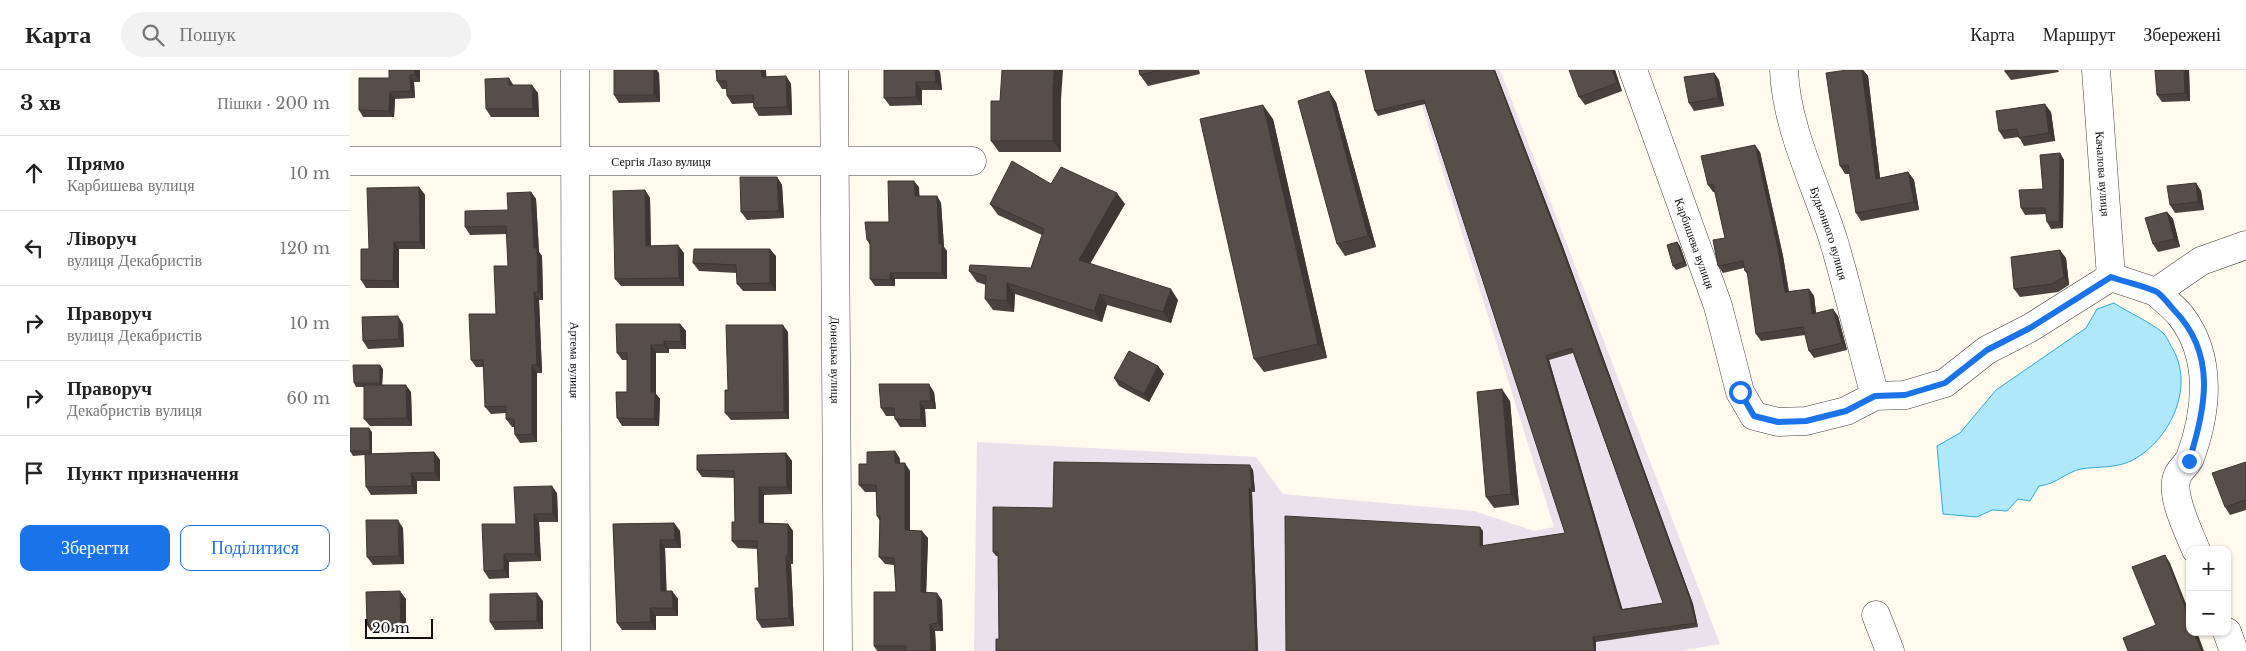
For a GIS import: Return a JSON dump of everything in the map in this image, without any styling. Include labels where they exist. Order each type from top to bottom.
[{"type":"street","name":"Артема вулиця","points":[[575,70],[576,651]]},
{"type":"street","name":"Донецька вулиця","points":[[834,70],[838,651]]},
{"type":"street","name":"Карбишева вулиця","points":[[1633,70],[1718,306],[1740,392],[1754,416],[1778,422],[1806,421],[1846,411],[1875,396]]},
{"type":"street","name":"Будьонного вулиця","points":[[1784,70],[1785,87],[1804,158],[1834,241],[1875,396]]},
{"type":"street","name":"Качалова вулиця","points":[[2096,70],[2111,277]]},
{"type":"street","name":"Сергія Лазо вулиця","points":[[350,161],[972,161]]},
{"type":"street","points":[[2156,292],[2201,261],[2246,245]]},
{"type":"street","points":[[1875,396],[1905,395],[1945,383],[1987,350],[2030,328],[2111,277],[2156,292],[2181,317],[2198,347],[2205,386],[2198,434],[2189,461],[2177,476],[2176,496],[2195,546]]},
{"type":"street","points":[[1876,615],[1890,651]]},
{"type":"street","points":[[2228,636],[2234,651]]},
{"type":"shaded area","points":[[1411,70],[1500,70],[1720,644],[1680,651],[974,651],[977,442],[1256,457],[1283,494],[1474,511],[1534,531],[1554,527]]},
{"type":"water","points":[[2114,303],[2163,333],[2178,361],[2181,377],[2180,394],[2176,410],[2158,439],[2147,451],[2126,463],[2081,469],[2051,483],[2039,486],[2030,501],[2018,499],[2007,511],[1992,510],[1977,517],[1943,514],[1937,446],[1960,433],[1996,390],[2086,328],[2097,309]]},
{"type":"building","points":[[389,70],[415,70],[415,75],[410,75],[411,91],[390,92],[389,111],[359,110],[359,78],[389,78]]},
{"type":"building","points":[[614,70],[654,70],[654,95],[614,95]]},
{"type":"building","points":[[716,70],[761,70],[762,77],[786,76],[787,107],[754,108],[753,95],[727,96],[726,81],[717,81]]},
{"type":"building","points":[[884,70],[935,70],[936,82],[916,82],[916,97],[884,98]]},
{"type":"building","points":[[1002,70],[1054,70],[1053,141],[991,141],[991,101],[1000,101]]},
{"type":"building","points":[[1139,70],[1161,70],[1140,75]]},
{"type":"building","points":[[1365,70],[1494,70],[1560,243],[1690,599],[1696,623],[1593,637],[1594,651],[1286,651],[1285,516],[1480,527],[1480,546],[1565,533],[1424,100],[1375,111]],"holes":[[[1572,348],[1663,603],[1621,610],[1546,356]]]},
{"type":"building","points":[[1569,70],[1612,70],[1617,83],[1579,97]]},
{"type":"building","points":[[1862,70],[1876,179],[1908,172],[1914,202],[1856,213],[1848,165],[1840,166],[1826,73]]},
{"type":"building","points":[[2155,70],[2184,70],[2185,93],[2157,95]]},
{"type":"building","points":[[1714,73],[1718,98],[1689,103],[1684,77]]},
{"type":"building","points":[[509,78],[509,85],[532,85],[533,109],[486,109],[485,79]]},
{"type":"building","points":[[1329,91],[1368,236],[1337,244],[1298,101]]},
{"type":"building","points":[[2045,104],[2049,133],[2019,138],[2017,129],[1999,131],[1996,111]]},
{"type":"building","points":[[1263,105],[1318,344],[1254,359],[1200,119]]},
{"type":"building","points":[[1755,145],[1778,249],[1785,292],[1809,289],[1812,314],[1833,309],[1842,343],[1809,351],[1803,327],[1756,334],[1747,271],[1745,271],[1743,261],[1718,266],[1713,240],[1725,238],[1713,184],[1708,185],[1701,156]]},
{"type":"building","points":[[2060,153],[2059,222],[2047,222],[2045,208],[2021,208],[2019,190],[2043,189],[2040,155]]},
{"type":"building","points":[[1012,161],[1051,184],[1061,167],[1117,193],[1079,260],[1171,289],[1163,312],[1100,294],[1094,311],[1007,283],[1007,301],[985,299],[986,276],[969,271],[970,265],[1031,268],[1044,229],[990,204]]},
{"type":"building","points":[[740,177],[777,177],[779,211],[741,212]]},
{"type":"building","points":[[888,181],[914,181],[915,196],[937,196],[939,244],[942,244],[942,273],[890,273],[890,280],[870,279],[870,240],[867,240],[865,222],[889,222]]},
{"type":"building","points":[[2196,183],[2198,202],[2170,205],[2167,186]]},
{"type":"building","points":[[419,187],[420,242],[394,242],[393,281],[361,280],[361,249],[369,249],[367,188]]},
{"type":"building","points":[[645,190],[646,246],[678,245],[679,278],[615,279],[613,191]]},
{"type":"building","points":[[531,192],[534,248],[537,248],[538,292],[534,292],[537,365],[532,365],[532,434],[515,435],[514,419],[506,419],[506,406],[485,407],[483,360],[471,360],[469,314],[496,314],[494,266],[508,266],[506,226],[465,227],[465,211],[508,210],[507,193]]},
{"type":"building","points":[[2167,212],[2174,239],[2153,244],[2145,218]]},
{"type":"building","points":[[1677,242],[1684,262],[1673,266],[1667,245]]},
{"type":"building","points":[[694,249],[770,249],[770,283],[737,284],[736,265],[693,263]]},
{"type":"building","points":[[2060,250],[2064,277],[2052,284],[2014,289],[2011,257]]},
{"type":"building","points":[[398,316],[399,339],[363,341],[362,317]]},
{"type":"building","points":[[616,324],[680,324],[681,342],[664,341],[664,345],[651,345],[651,392],[655,392],[654,419],[617,418],[616,392],[627,392],[627,353],[617,353]]},
{"type":"building","points":[[726,325],[783,325],[784,412],[725,413],[725,390],[728,390]]},
{"type":"building","points":[[1129,351],[1158,366],[1144,394],[1114,378]]},
{"type":"building","points":[[353,365],[380,365],[380,383],[354,383]]},
{"type":"building","points":[[879,384],[929,384],[931,401],[920,401],[921,420],[895,419],[894,408],[881,408]]},
{"type":"building","points":[[364,385],[406,385],[407,418],[364,419]]},
{"type":"building","points":[[1502,389],[1511,494],[1486,497],[1477,392]]},
{"type":"building","points":[[350,428],[369,428],[370,451],[350,451]]},
{"type":"building","points":[[895,451],[895,463],[905,463],[905,530],[922,531],[921,592],[937,593],[938,623],[930,624],[931,651],[906,651],[906,646],[874,646],[874,592],[896,592],[894,558],[879,557],[880,516],[877,516],[876,485],[859,485],[859,464],[867,464],[867,452]]},
{"type":"building","points":[[434,452],[435,473],[411,473],[412,486],[366,487],[365,454]]},
{"type":"building","points":[[786,453],[787,487],[759,487],[759,523],[788,524],[788,556],[786,556],[789,618],[757,620],[755,588],[759,588],[757,541],[732,541],[732,522],[735,522],[734,471],[697,470],[697,455]]},
{"type":"building","points":[[1054,462],[1250,465],[1252,488],[1249,488],[1256,651],[996,651],[996,639],[999,639],[998,552],[993,552],[993,507],[1053,508]]},
{"type":"building","points":[[2246,462],[2246,500],[2225,507],[2212,473]]},
{"type":"building","points":[[552,486],[553,514],[534,514],[535,554],[504,554],[504,570],[484,571],[482,524],[516,524],[514,487]]},
{"type":"building","points":[[366,520],[398,520],[399,556],[367,557]]},
{"type":"building","points":[[674,523],[675,540],[660,540],[661,591],[672,591],[673,608],[650,608],[651,622],[617,623],[613,524]]},
{"type":"building","points":[[2165,555],[2186,610],[2186,636],[2195,636],[2201,651],[2128,651],[2123,638],[2156,625],[2132,567]]},
{"type":"building","points":[[400,591],[401,624],[367,625],[366,592]]},
{"type":"building","points":[[537,593],[537,621],[490,622],[490,594]]},
{"type":"route","points":[[1740,392],[1754,416],[1778,422],[1806,421],[1846,411],[1875,396],[1905,395],[1945,383],[1987,350],[2030,328],[2111,277],[2156,292],[2181,317],[2198,347],[2205,386],[2200,425],[2189,461]]}]
